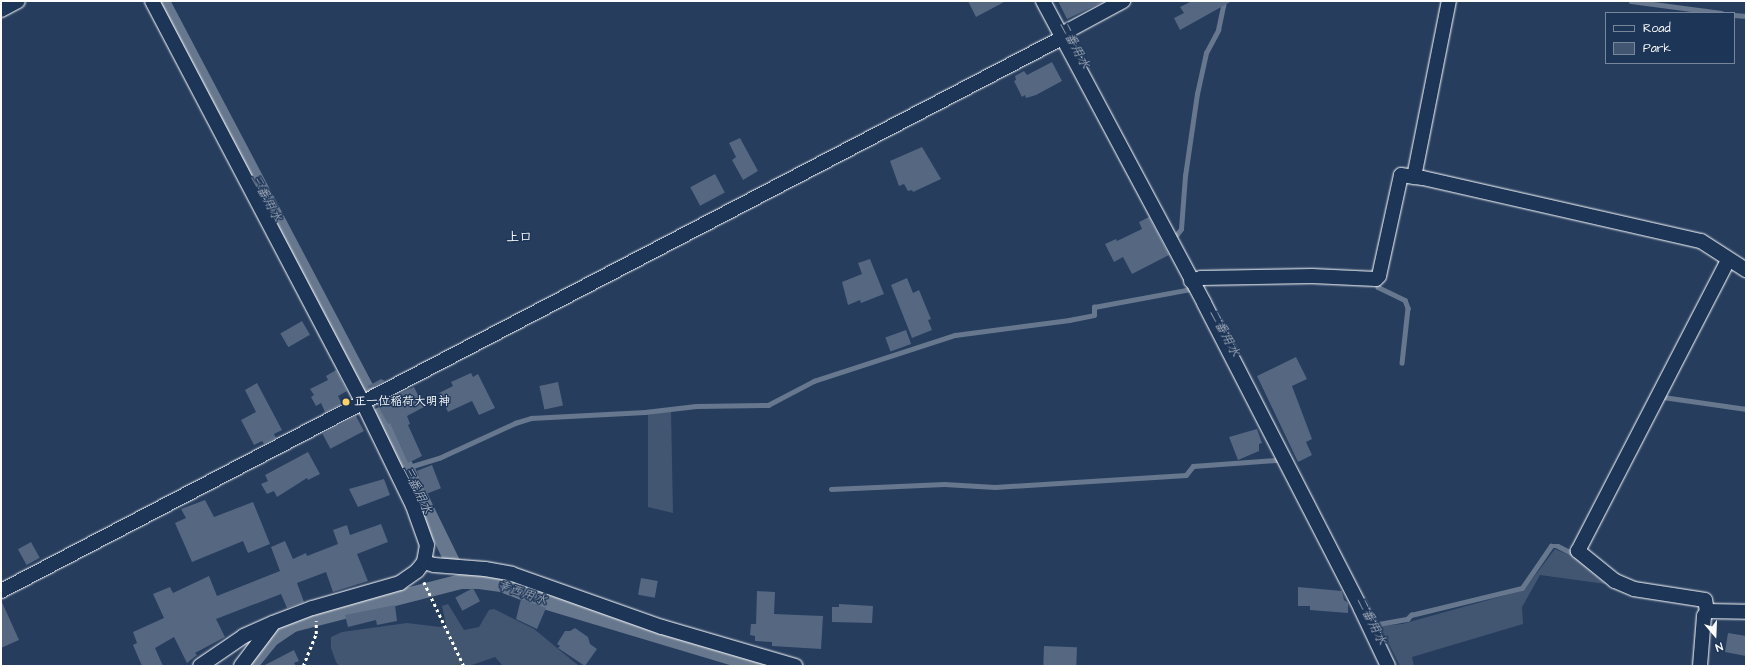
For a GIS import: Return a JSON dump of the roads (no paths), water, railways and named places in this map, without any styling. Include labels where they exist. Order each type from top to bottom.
[{"type":"street","points":[[1,10],[18,1]]},
{"type":"street","points":[[152,1],[363,403],[419,522],[427,545],[424,562],[410,578],[386,588],[312,608],[273,623],[244,636],[200,666]]},
{"type":"street","points":[[1043,1],[1064,34],[1361,609],[1388,666]]},
{"type":"street","points":[[1,591],[363,403],[1064,34],[1123,1]]},
{"type":"street","points":[[1414,177],[1449,1]]},
{"type":"street","points":[[1191,281],[1201,278],[1312,276],[1376,279],[1379,276],[1401,175],[1701,241],[1728,260],[1746,270]]},
{"type":"street","points":[[1700,666],[1704,616],[1707,607],[1705,600],[1634,589],[1615,581],[1578,551],[1728,260]]},
{"type":"street","points":[[424,562],[434,565],[485,569],[512,574],[662,627],[795,666]]},
{"type":"street","points":[[1707,607],[1746,612]]},
{"type":"street","points":[[241,666],[273,623]]},
{"type":"waterway","name":"三番用水","points":[[162,1],[370,395]]},
{"type":"waterway","points":[[1174,238],[1181,229],[1185,176],[1197,94],[1206,53],[1218,30],[1224,1]]},
{"type":"waterway","points":[[1631,1],[1714,12]]},
{"type":"waterway","points":[[1735,15],[1746,16]]},
{"type":"waterway","points":[[1378,282],[1378,287],[1405,300],[1408,308],[1402,363]]},
{"type":"waterway","points":[[406,468],[439,458],[515,423],[531,418],[645,412],[696,406],[768,405],[814,381],[955,335],[1069,320],[1094,315],[1094,307],[1191,289]]},
{"type":"waterway","points":[[1663,397],[1746,409]]},
{"type":"waterway","name":"三番用水","points":[[380,414],[454,566]]},
{"type":"waterway","points":[[831,489],[944,484],[995,487],[1186,475],[1193,466],[1276,460]]},
{"type":"waterway","name":"二番用水","points":[[1373,625],[1407,619],[1411,615],[1522,588],[1551,546],[1558,546],[1576,555]]},
{"type":"waterway","name":"幸西用水","points":[[249,666],[272,638],[293,624],[461,581],[479,581],[501,584],[547,602],[761,666]]},
{"type":"place","name":"正一位稲荷大明神","points":[[346,402]]},
{"type":"district","name":"上口","points":[[519,237]]}]
